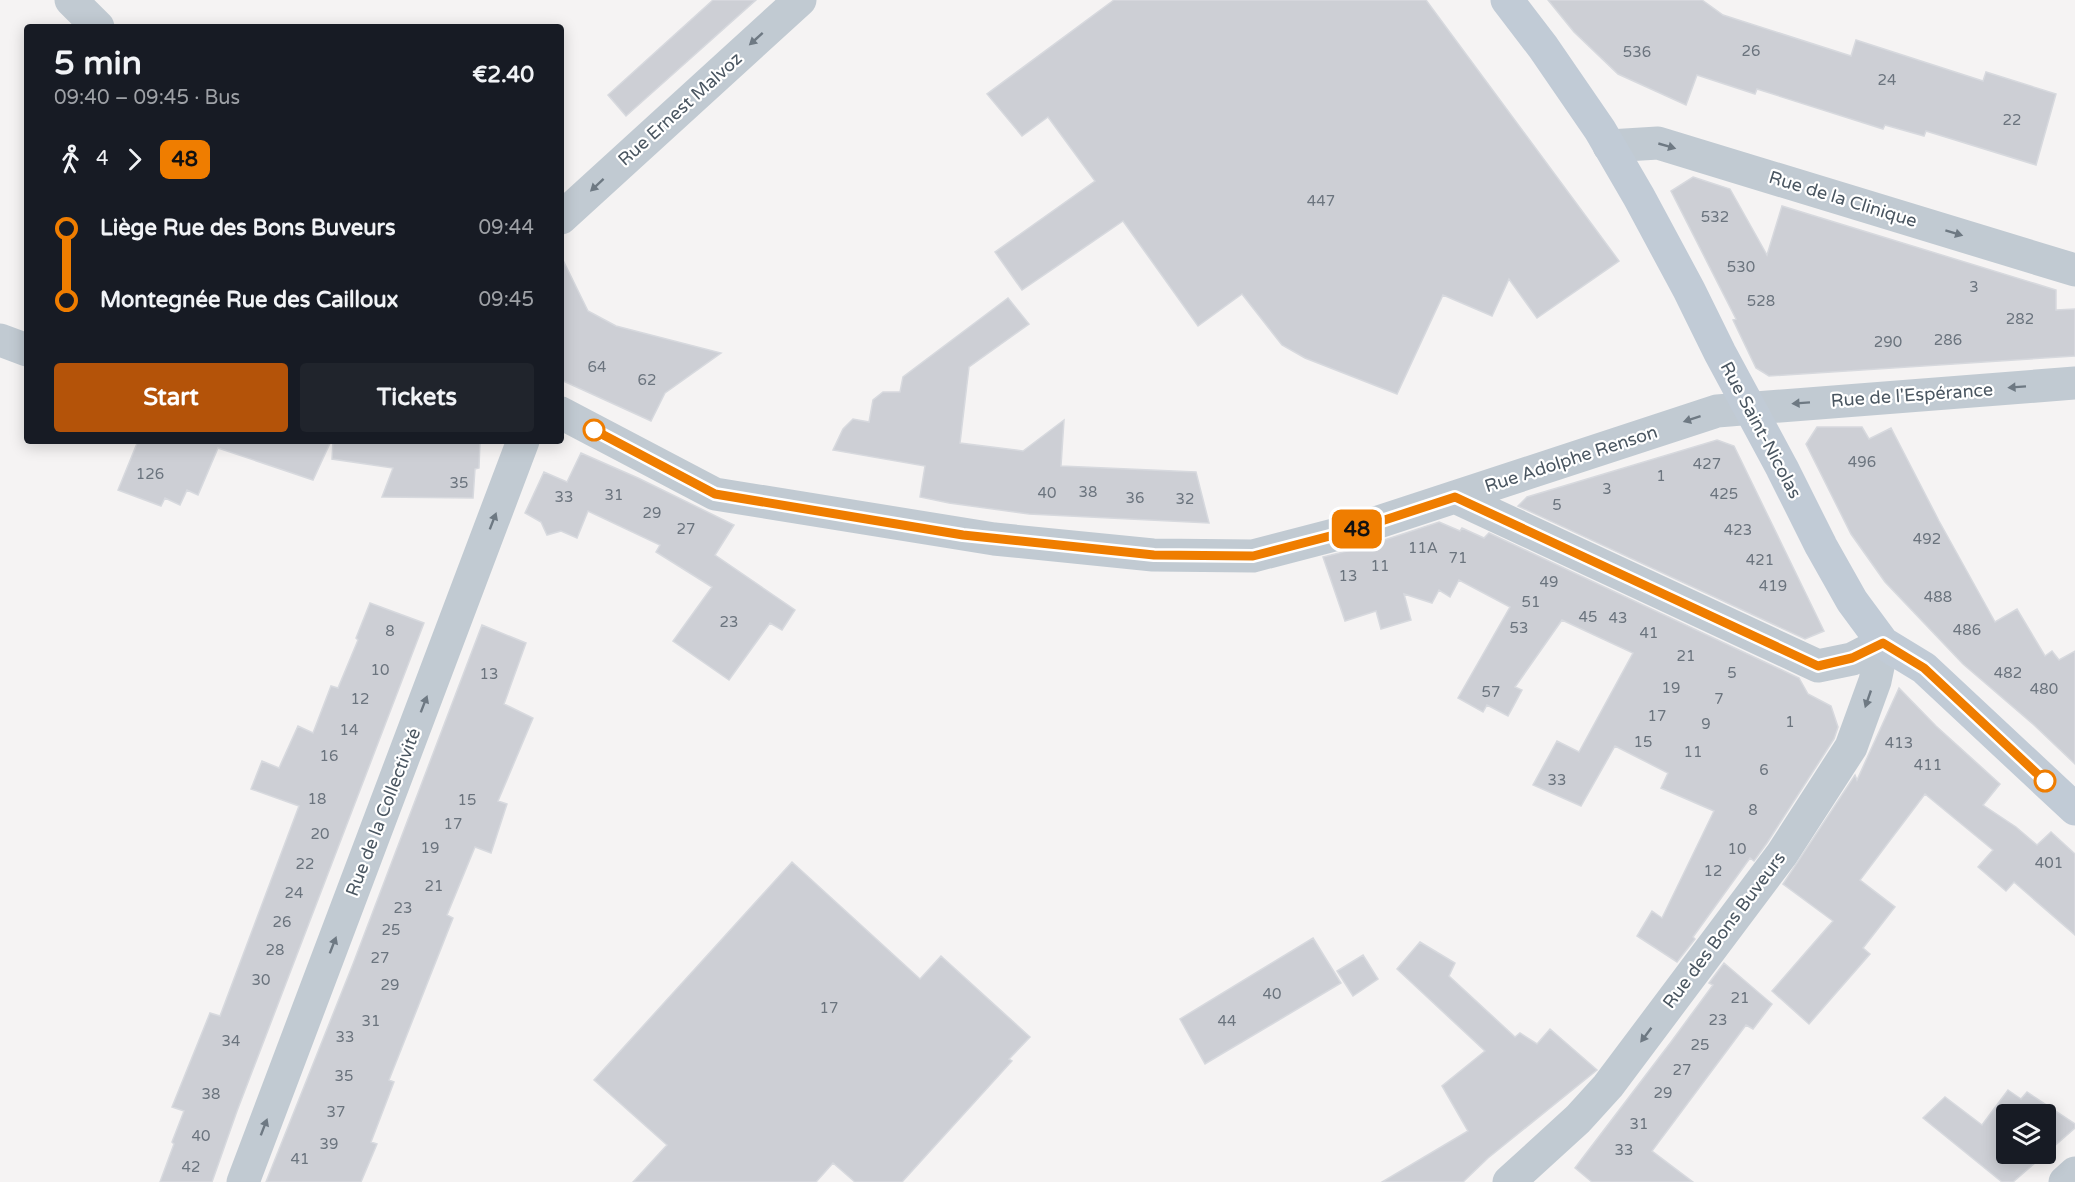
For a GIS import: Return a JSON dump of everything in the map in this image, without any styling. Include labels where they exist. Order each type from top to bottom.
[{"type":"street","points":[[70,0],[95,24]]},
{"type":"street","name":"Rue Ernest Malvoz","points":[[564,215],[800,0]]},
{"type":"street","name":"Rue Saint-Nicolas","points":[[1508,0],[1549,55],[1642,201],[1821,546],[1852,601],[1883,643],[1924,668],[2075,809]]},
{"type":"street","name":"Rue de la Clinique","points":[[1609,146],[1658,143],[2075,270]]},
{"type":"street","points":[[0,340],[24,349]]},
{"type":"street","name":"Rue de l'Espérance","points":[[1749,407],[2075,383]]},
{"type":"street","name":"Rue Adolphe Renson","points":[[564,415],[715,494],[963,535],[1154,555],[1253,556],[1357,529],[1717,411],[1749,407]]},
{"type":"street","name":"Rue de la Collectivité","points":[[243,1182],[522,444]]},
{"type":"street","points":[[1455,497],[1818,666],[1852,658],[1883,643]]},
{"type":"street","name":"Rue des Bons Buveurs","points":[[1509,1182],[1578,1119],[1608,1086],[1782,854],[1851,747],[1875,681],[1883,643]]},
{"type":"street","points":[[2065,1182],[2075,1173]]},
{"type":"building","points":[[713,0],[756,0],[626,116],[608,95]]},
{"type":"building","points":[[1114,0],[1426,0],[1619,261],[1537,318],[1509,279],[1492,316],[1443,295],[1397,394],[1305,358],[1282,345],[1242,294],[1198,326],[1123,221],[1022,290],[995,252],[1095,181],[1048,117],[1022,136],[987,94]]},
{"type":"building","points":[[1548,0],[1702,0],[1723,15],[1851,56],[1856,40],[1983,81],[1986,72],[2056,94],[2036,165],[1926,131],[1924,136],[1885,125],[1883,129],[1757,89],[1755,94],[1697,75],[1686,105],[1618,74],[1574,32]]},
{"type":"building","points":[[1693,177],[1730,189],[1767,255],[1782,206],[2056,290],[2056,310],[2075,309],[2075,356],[1769,376],[1756,368],[1733,320],[1736,319],[1671,191]]},
{"type":"building","points":[[564,262],[588,311],[616,326],[721,353],[665,393],[651,421],[564,381]]},
{"type":"building","points":[[1008,298],[1029,324],[969,367],[960,443],[1023,451],[1064,420],[1061,466],[1196,472],[1209,523],[1029,514],[949,503],[920,497],[925,466],[833,450],[843,429],[853,419],[869,422],[873,400],[883,392],[900,392],[903,377]]},
{"type":"building","points":[[1817,427],[1862,427],[1869,439],[1891,428],[1995,622],[2017,609],[2045,656],[2052,651],[2059,660],[2075,651],[2075,764],[1963,664],[1885,582],[1851,534],[1806,444]]},
{"type":"building","points":[[1717,440],[1734,446],[1824,631],[1805,639],[1518,506],[1527,497]]},
{"type":"building","points":[[137,444],[330,444],[313,480],[218,448],[198,495],[187,490],[180,505],[165,498],[161,506],[118,490]]},
{"type":"building","points":[[333,444],[480,444],[479,468],[475,469],[473,498],[382,497],[393,468],[332,459]]},
{"type":"building","points":[[581,453],[734,525],[715,555],[795,610],[782,630],[770,623],[729,680],[673,641],[712,587],[656,552],[660,545],[588,511],[577,538],[561,531],[547,535],[541,522],[525,513],[544,472],[567,482]]},
{"type":"building","points":[[1439,522],[1460,531],[1462,528],[1484,538],[1489,533],[1799,678],[1808,694],[1831,706],[1838,727],[1834,739],[1767,843],[1754,861],[1750,858],[1677,962],[1637,936],[1652,911],[1662,918],[1714,811],[1661,788],[1668,773],[1615,746],[1581,806],[1533,785],[1557,741],[1579,752],[1633,653],[1562,620],[1515,687],[1522,690],[1508,716],[1487,705],[1483,712],[1458,698],[1510,607],[1459,580],[1450,597],[1439,590],[1432,603],[1404,594],[1411,620],[1381,629],[1376,611],[1345,621],[1323,557],[1363,547]]},
{"type":"building","points":[[370,603],[424,623],[237,1111],[212,1182],[160,1182],[184,1111],[172,1107],[210,1013],[220,1016],[299,806],[251,789],[262,761],[279,768],[298,726],[313,733],[331,686],[338,688],[358,640],[356,638]]},
{"type":"building","points":[[482,625],[526,643],[504,704],[533,718],[498,801],[507,804],[491,853],[475,847],[447,915],[453,918],[389,1080],[394,1082],[371,1142],[377,1144],[361,1182],[266,1182],[353,964]]},
{"type":"building","points":[[1899,688],[1936,726],[2000,784],[1983,805],[2016,827],[2037,845],[2051,832],[2075,854],[2075,935],[2014,882],[2006,891],[1978,867],[1993,850],[1925,794],[1860,880],[1895,907],[1863,948],[1870,954],[1809,1024],[1772,991],[1833,921],[1783,884],[1855,775],[1857,780]]},
{"type":"building","points":[[792,862],[920,979],[941,956],[1030,1037],[1009,1059],[1012,1061],[902,1182],[855,1182],[833,1163],[816,1182],[633,1182],[667,1145],[594,1080]]},
{"type":"building","points":[[1313,938],[1341,983],[1205,1064],[1180,1019]]},
{"type":"building","points":[[1420,942],[1455,963],[1449,976],[1515,1037],[1520,1033],[1537,1044],[1550,1029],[1597,1070],[1488,1158],[1463,1182],[1382,1182],[1468,1131],[1442,1086],[1485,1051],[1397,969]]},
{"type":"building","points":[[1363,955],[1378,979],[1353,996],[1337,971]]},
{"type":"building","points":[[1724,963],[1772,1004],[1753,1029],[1746,1025],[1652,1151],[1693,1182],[1592,1182],[1575,1168],[1713,985],[1709,983]]},
{"type":"building","points":[[2008,1090],[2021,1099],[2027,1092],[2045,1104],[1998,1104]]},
{"type":"building","points":[[1945,1097],[1982,1125],[1996,1106],[1996,1164],[2034,1164],[2013,1182],[2002,1182],[1923,1118]]},
{"type":"building","points":[[2056,1111],[2075,1124],[2075,1128],[2056,1144]]},
{"type":"bus line","name":"48","points":[[594,430],[715,494],[963,535],[1154,555],[1253,556],[1357,529],[1455,497],[1818,666],[1852,658],[1883,643],[1924,668],[2045,781]]}]
